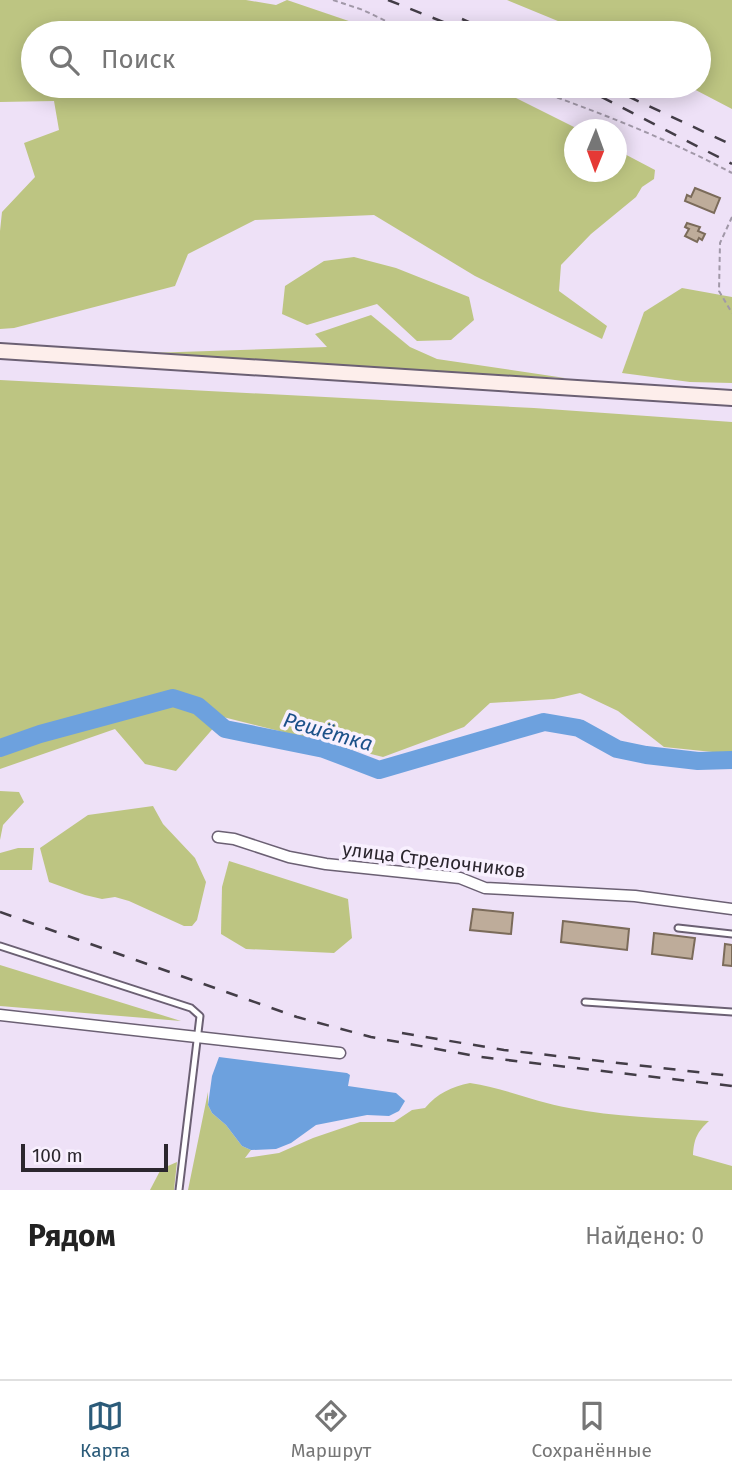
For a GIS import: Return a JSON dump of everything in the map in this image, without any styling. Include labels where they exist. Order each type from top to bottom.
[{"type":"street","points":[[0,351],[732,398]]},
{"type":"street","name":"улица Стрелочников","points":[[218,837],[234,839],[289,857],[326,864],[460,878],[485,888],[635,896],[732,909]]},
{"type":"street","points":[[0,1015],[340,1053]]},
{"type":"lane","points":[[678,928],[732,934]]},
{"type":"lane","points":[[0,946],[191,1008],[200,1016],[179,1190]]},
{"type":"lane","points":[[585,1002],[732,1012]]},
{"type":"path","points":[[333,0],[386,21]]},
{"type":"path","points":[[557,98],[694,153],[732,173]]},
{"type":"path","points":[[732,217],[720,243],[719,291],[732,313]]},
{"type":"green space","points":[[0,0],[246,0],[276,5],[287,0],[349,21],[21,21],[21,98],[516,98],[564,122],[564,182],[627,182],[627,155],[655,170],[654,179],[591,234],[561,265],[559,291],[607,326],[602,339],[475,276],[374,215],[255,220],[188,254],[175,286],[14,328],[0,329],[2,212],[35,177],[24,143],[59,130],[54,101],[0,102]]},
{"type":"green space","points":[[507,0],[732,0],[732,109],[711,98],[711,21],[558,21]]},
{"type":"green space","points":[[354,257],[396,268],[469,297],[474,320],[451,340],[417,341],[377,304],[307,325],[282,314],[285,286],[324,261]]},
{"type":"green space","points":[[682,288],[732,297],[732,383],[690,382],[622,373],[644,312]]},
{"type":"green space","points":[[371,315],[410,347],[437,359],[565,378],[369,369],[148,353],[327,347],[315,334]]},
{"type":"green space","points":[[0,380],[534,408],[732,422],[732,754],[664,747],[618,711],[580,693],[554,699],[490,703],[464,727],[383,757],[223,717],[176,771],[145,764],[115,729],[0,769]]},
{"type":"green space","points":[[0,791],[19,792],[24,802],[3,825],[0,840]]},
{"type":"green space","points":[[153,806],[163,824],[195,858],[206,882],[197,920],[192,926],[184,926],[129,901],[85,895],[49,882],[40,848],[88,815]]},
{"type":"green space","points":[[18,848],[34,848],[32,870],[0,870],[0,853]]},
{"type":"green space","points":[[229,861],[348,899],[352,938],[334,953],[246,949],[221,934],[222,887]]},
{"type":"green space","points":[[0,965],[181,1021],[0,1006]]},
{"type":"green space","points":[[470,1083],[586,1111],[709,1121],[697,1136],[693,1155],[732,1166],[732,1190],[188,1190],[208,1092],[208,1105],[212,1113],[226,1125],[242,1146],[251,1150],[245,1158],[279,1153],[360,1122],[394,1122],[412,1110],[425,1108],[445,1091]]},
{"type":"green space","points":[[177,1162],[174,1190],[150,1190],[161,1169]]},
{"type":"water","points":[[219,1057],[347,1073],[350,1075],[348,1086],[396,1093],[405,1101],[399,1111],[389,1116],[367,1115],[316,1125],[291,1143],[276,1149],[251,1150],[242,1146],[208,1105],[212,1076]]},
{"type":"building","points":[[695,188],[720,198],[714,213],[685,201],[687,195],[691,197]]},
{"type":"building","points":[[687,223],[700,227],[698,231],[705,234],[702,240],[699,238],[697,242],[685,236],[689,229],[685,227]]},
{"type":"building","points":[[473,909],[513,913],[511,934],[470,930]]},
{"type":"building","points":[[563,921],[629,929],[627,950],[561,942]]},
{"type":"building","points":[[654,933],[695,938],[692,959],[652,954]]},
{"type":"building","points":[[725,944],[732,945],[732,966],[723,965]]},
{"type":"waterway","name":"Решётка","points":[[0,748],[40,734],[173,698],[198,706],[225,729],[324,749],[379,770],[544,722],[579,728],[617,749],[646,755],[698,761],[732,760]]},
{"type":"railway","points":[[388,0],[441,21]]},
{"type":"railway","points":[[462,19],[466,21]]},
{"type":"railway","points":[[603,98],[732,164]]},
{"type":"railway","points":[[632,98],[732,145]]},
{"type":"railway","points":[[0,912],[297,1017],[371,1037],[481,1057],[732,1086]]},
{"type":"railway","points":[[402,1033],[504,1050],[732,1076]]}]
